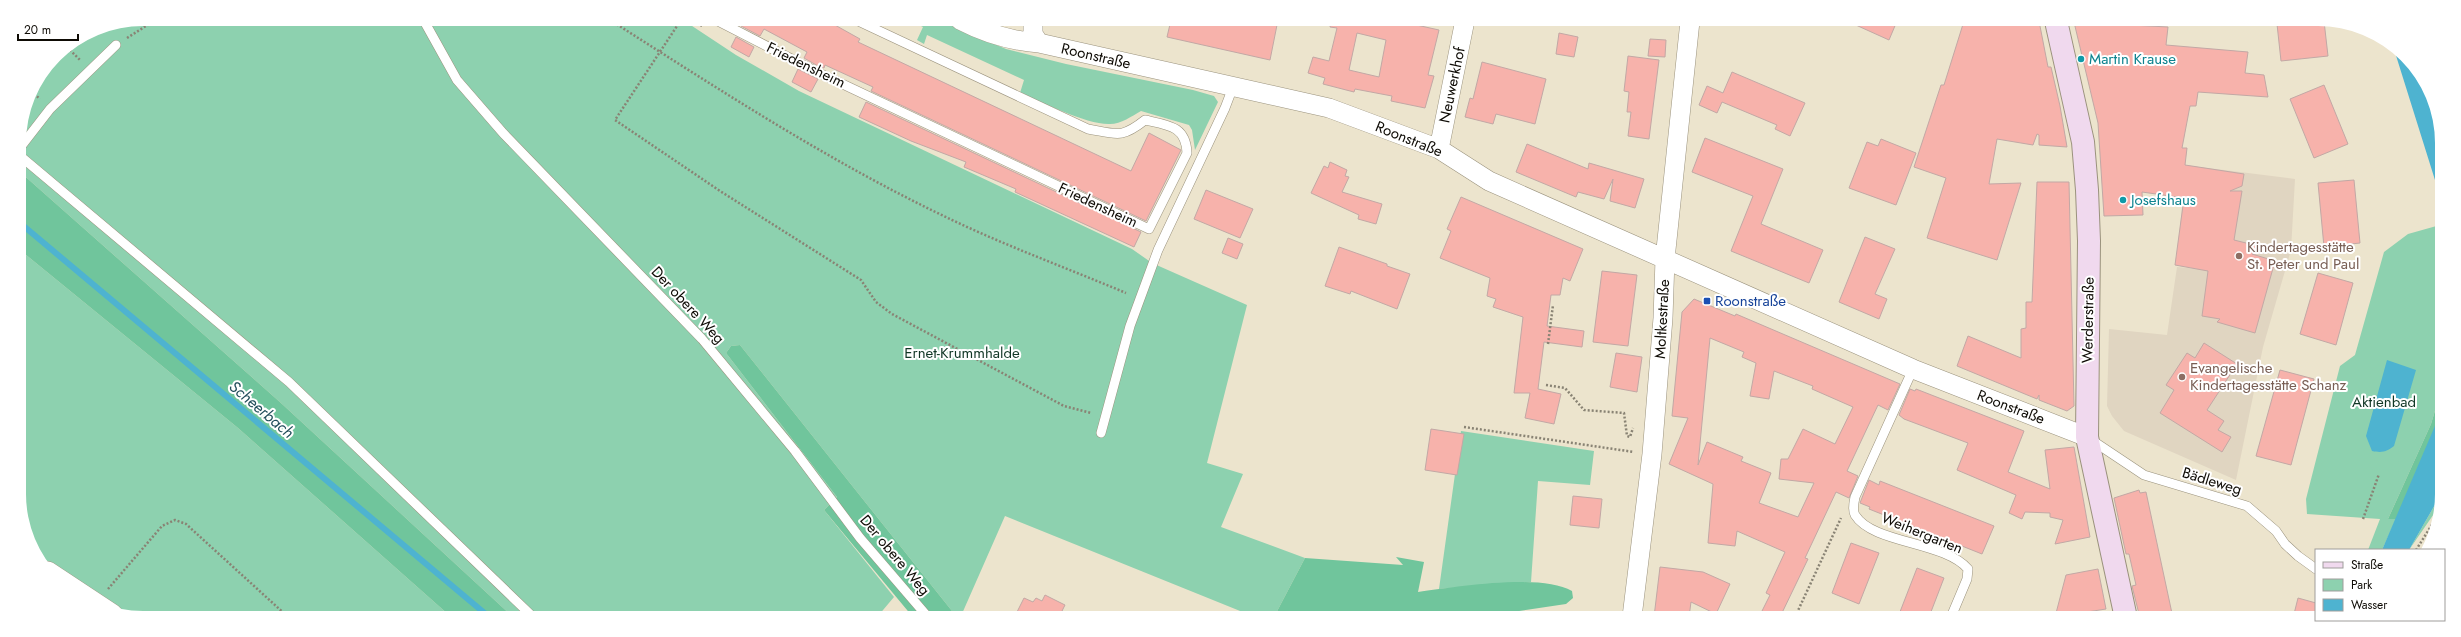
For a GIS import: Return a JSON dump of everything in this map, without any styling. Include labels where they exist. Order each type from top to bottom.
[{"type":"street","points":[[972,26],[1016,41],[1040,44]]},
{"type":"street","points":[[1033,26],[1033,34],[1040,44]]},
{"type":"street","name":"Neuwerkhof","points":[[1439,149],[1464,26]]},
{"type":"street","name":"Moltkestraße","points":[[1633,611],[1652,449],[1663,318],[1665,259],[1689,26]]},
{"type":"street","name":"Werderstraße","points":[[2057,26],[2083,142],[2087,190],[2089,241],[2087,437],[2124,611]]},
{"type":"street","name":"Roonstraße","points":[[1040,44],[1329,108],[1439,149],[1489,181],[1913,369],[2087,437]]},
{"type":"street","points":[[72,587],[92,599]]},
{"type":"lane","name":"Der obere Weg","points":[[427,26],[457,80],[503,133],[702,339],[795,451],[860,538],[924,611]]},
{"type":"lane","name":"Friedensheim","points":[[728,26],[815,70],[1149,229],[1187,153],[1186,140],[1178,130],[1145,120],[1132,130],[1121,135],[1088,129],[869,26]]},
{"type":"lane","points":[[26,141],[50,109],[116,45]]},
{"type":"lane","points":[[1101,433],[1108,414],[1108,401],[1140,299],[1158,250],[1225,108],[1233,87]]},
{"type":"lane","points":[[26,161],[289,382],[527,611]]},
{"type":"lane","points":[[1853,509],[1855,497],[1913,369]]},
{"type":"lane","name":"Bädleweg","points":[[2087,437],[2144,475],[2247,506],[2276,531],[2284,544],[2315,568]]},
{"type":"lane","name":"Weihergarten","points":[[1853,509],[1855,515],[1863,523],[1876,531],[1943,553],[1963,564],[1968,570],[1967,579],[1954,611]]},
{"type":"path","points":[[116,45],[147,26]]},
{"type":"path","points":[[620,26],[791,134],[900,194],[949,218],[1140,299]]},
{"type":"path","points":[[678,26],[615,120],[720,191],[860,280],[876,302],[892,314],[1064,406],[1089,413],[1108,414]]},
{"type":"path","points":[[1548,344],[1553,305]]},
{"type":"path","points":[[1546,385],[1566,388],[1584,410],[1624,413]]},
{"type":"path","points":[[1464,427],[1620,451]]},
{"type":"path","points":[[2363,519],[2379,474]]},
{"type":"path","points":[[1799,611],[1841,516],[1853,509]]},
{"type":"path","points":[[97,601],[162,526],[175,520],[186,524],[282,611]]},
{"type":"path","points":[[2417,549],[2430,528]]},
{"type":"shaded area","points":[[2168,163],[2295,179],[2291,250],[2263,347],[2236,480],[2124,431],[2112,416],[2107,406],[2109,329],[2167,335],[2177,267],[2199,269],[2177,254],[2183,198],[2169,196]]},
{"type":"green space","name":"Ernet-Krummhalde","points":[[143,26],[692,26],[736,55],[799,91],[1132,249],[1152,263],[1247,305],[1207,463],[1243,474],[1221,527],[1305,558],[1277,611],[1240,611],[1005,516],[963,611],[952,611],[740,345],[731,346],[726,353],[837,497],[824,510],[894,597],[882,611],[507,611],[281,403],[26,177],[26,135],[30,113],[38,91],[46,78],[66,55],[84,42],[105,32],[128,27]]},
{"type":"green space","points":[[921,26],[952,26],[1006,49],[1066,64],[1193,90],[1214,96],[1218,102],[1195,150],[1192,130],[1189,125],[1141,111],[1114,124],[1089,121],[1077,117],[1020,93],[1024,80],[927,35],[924,44],[917,40],[923,27]]},
{"type":"green space","points":[[26,177],[281,403],[507,611],[444,611],[238,428],[26,255]]},
{"type":"green space","name":"Aktienbad","points":[[2435,226],[2435,411],[2431,424],[2388,519],[2396,519],[2382,549],[2368,549],[2380,519],[2307,514],[2306,499],[2340,366],[2355,355],[2384,252],[2408,234]]},
{"type":"green space","points":[[26,255],[238,428],[444,611],[143,611],[119,609],[48,562],[35,539],[28,517],[26,494]]},
{"type":"green space","points":[[740,345],[952,611],[908,611],[824,510],[837,497],[726,353],[731,346]]},
{"type":"green space","points":[[2435,411],[2435,428],[2431,442],[2396,519],[2388,519],[2431,424]]},
{"type":"green space","points":[[1461,431],[1594,451],[1590,485],[1538,481],[1531,582],[1439,589]]},
{"type":"green space","points":[[2435,506],[2433,515],[2410,549]]},
{"type":"green space","points":[[1396,557],[1424,562],[1418,592],[1454,587],[1519,582],[1558,586],[1572,591],[1573,598],[1566,604],[1519,611],[1277,611],[1305,558],[1403,565]]},
{"type":"water","points":[[2396,56],[2411,72],[2423,91],[2429,105],[2435,135],[2435,180]]},
{"type":"water","points":[[2387,360],[2416,370],[2394,446],[2384,452],[2375,452],[2372,451],[2366,436]]},
{"type":"water","points":[[2435,426],[2435,506],[2410,549],[2382,549]]},
{"type":"building","points":[[741,26],[837,26],[860,39],[858,42],[1131,171],[1149,133],[1181,150],[1146,221],[871,91],[873,87],[825,65],[824,68],[818,66],[804,58],[807,52],[764,29],[760,36]]},
{"type":"building","points":[[1170,26],[1277,26],[1270,60],[1167,37]]},
{"type":"building","points":[[1330,26],[1421,26],[1439,30],[1428,75],[1434,76],[1425,108],[1391,101],[1392,96],[1355,89],[1354,92],[1323,84],[1325,78],[1308,73],[1313,57],[1329,61],[1337,28]],"holes":[[[1357,33],[1386,40],[1379,77],[1349,70]]]},
{"type":"building","points":[[1858,26],[1895,26],[1889,40]]},
{"type":"building","points":[[1962,26],[2040,26],[2048,67],[2051,67],[2060,106],[2067,147],[2039,145],[2039,135],[2037,134],[2033,145],[1997,139],[1989,184],[2021,183],[1997,260],[1927,238],[1946,178],[1914,167],[1941,85],[1944,85]]},
{"type":"building","points":[[2075,26],[2168,27],[2166,45],[2248,52],[2245,73],[2264,75],[2268,97],[2198,92],[2196,106],[2190,106],[2182,148],[2187,148],[2185,165],[2244,174],[2242,186],[2230,191],[2242,191],[2234,240],[2274,250],[2274,252],[2252,254],[2275,261],[2255,333],[2217,322],[2220,319],[2202,316],[2208,271],[2175,265],[2184,198],[2142,192],[2143,215],[2104,216],[2098,123]]},
{"type":"building","points":[[2277,26],[2325,26],[2328,56],[2281,61]]},
{"type":"building","points":[[1559,33],[1578,37],[1574,57],[1556,54]]},
{"type":"building","points":[[736,37],[754,47],[749,57],[731,47]]},
{"type":"building","points":[[1650,39],[1666,40],[1665,57],[1648,56]]},
{"type":"building","points":[[1628,56],[1659,60],[1649,139],[1628,136],[1631,112],[1627,112],[1629,92],[1624,91]]},
{"type":"building","points":[[1482,62],[1546,79],[1535,124],[1496,114],[1493,124],[1465,117],[1470,98],[1473,99]]},
{"type":"building","points":[[798,69],[818,79],[811,92],[792,82]]},
{"type":"building","points":[[1732,72],[1805,103],[1790,136],[1775,129],[1777,125],[1722,102],[1717,113],[1699,105],[1707,86],[1723,93]]},
{"type":"building","points":[[2324,85],[2348,144],[2314,158],[2290,99]]},
{"type":"building","points":[[866,102],[1141,232],[1134,247],[1015,192],[1016,189],[964,167],[966,162],[911,141],[859,117]]},
{"type":"building","points":[[1705,138],[1783,169],[1761,224],[1823,250],[1809,283],[1731,251],[1753,196],[1692,172]]},
{"type":"building","points":[[1881,139],[1916,153],[1896,205],[1849,188],[1867,142],[1878,146]]},
{"type":"building","points":[[1527,144],[1588,169],[1589,163],[1644,179],[1635,208],[1610,201],[1613,179],[1604,199],[1578,192],[1576,197],[1516,172]]},
{"type":"building","points":[[1330,162],[1347,170],[1345,176],[1349,177],[1342,192],[1382,204],[1376,224],[1358,219],[1359,215],[1311,193],[1324,166],[1328,168]]},
{"type":"building","points":[[2354,180],[2360,243],[2324,247],[2318,183]]},
{"type":"building","points":[[2037,182],[2069,182],[2074,406],[2067,411],[2039,400],[2039,395],[2037,399],[1957,366],[1968,336],[2021,358],[2021,329],[2026,328],[2026,302],[2032,302]]},
{"type":"building","points":[[1206,190],[1253,209],[1240,238],[1194,219]]},
{"type":"building","points":[[1461,197],[1583,249],[1570,281],[1563,278],[1560,295],[1551,295],[1547,326],[1584,331],[1582,347],[1544,342],[1538,389],[1561,394],[1554,424],[1525,418],[1530,393],[1514,393],[1523,317],[1493,307],[1496,299],[1487,296],[1490,278],[1440,258],[1451,231],[1447,229]]},
{"type":"building","points":[[1865,237],[1895,249],[1875,294],[1887,299],[1879,319],[1839,302]]},
{"type":"building","points":[[1228,238],[1243,244],[1237,259],[1222,253]]},
{"type":"building","points":[[1339,247],[1410,274],[1397,309],[1351,291],[1350,294],[1325,286]]},
{"type":"building","points":[[1602,271],[1637,275],[1628,346],[1593,342]]},
{"type":"building","points":[[2318,273],[2353,283],[2336,345],[2300,334]]},
{"type":"building","points":[[1694,299],[1735,316],[1736,314],[1900,384],[1888,410],[1878,405],[1847,471],[1858,476],[1849,498],[1836,492],[1805,558],[1808,559],[1783,611],[1762,611],[1770,595],[1766,593],[1785,552],[1737,531],[1735,546],[1708,543],[1713,484],[1669,464],[1688,418],[1672,416],[1682,312]],"holes":[[[1710,338],[1744,352],[1742,357],[1756,363],[1750,396],[1769,399],[1774,371],[1813,386],[1812,389],[1853,407],[1835,444],[1803,429],[1788,459],[1781,459],[1779,479],[1814,483],[1798,517],[1759,503],[1771,473],[1741,461],[1743,457],[1707,442],[1698,465]]]},
{"type":"building","points":[[2204,343],[2237,364],[2207,410],[2224,421],[2218,430],[2231,437],[2222,452],[2160,413],[2174,390],[2166,385],[2187,353],[2195,358]]},
{"type":"building","points":[[1616,353],[1642,357],[1637,392],[1610,387]]},
{"type":"building","points":[[2280,370],[2314,379],[2291,465],[2256,456]]},
{"type":"building","points":[[1910,389],[1915,391],[1916,389],[2024,431],[2008,472],[2050,489],[2045,450],[2074,447],[2090,537],[2055,544],[2063,520],[2050,517],[2050,513],[2025,512],[2022,519],[2009,513],[2016,495],[1957,470],[1968,443],[1904,419],[1899,415]]},
{"type":"building","points":[[1431,429],[1464,434],[1457,475],[1425,470]]},
{"type":"building","points":[[1869,480],[1879,485],[1880,481],[1994,526],[1982,554],[1869,509],[1870,507],[1860,503]]},
{"type":"building","points":[[2139,490],[2140,493],[2146,492],[2172,611],[2138,611],[2132,586],[2136,585],[2129,554],[2126,554],[2114,498]]},
{"type":"building","points":[[1573,496],[1602,499],[1599,528],[1570,525]]},
{"type":"building","points":[[1851,543],[1879,553],[1859,604],[1832,593]]},
{"type":"building","points":[[1660,567],[1703,572],[1730,584],[1717,611],[1710,611],[1691,602],[1690,611],[1655,611]]},
{"type":"building","points":[[1917,568],[1944,578],[1931,611],[1900,611]]},
{"type":"building","points":[[2098,569],[2106,609],[2093,611],[2057,611],[2066,575]]},
{"type":"building","points":[[1045,595],[1065,605],[1062,611],[1018,611],[1024,598],[1033,602],[1036,598],[1042,601]]},
{"type":"building","points":[[2298,598],[2315,603],[2315,611],[2295,611]]},
{"type":"waterway","name":"Scheerbach","points":[[26,228],[482,611]]},
{"type":"place","name":"Martin Krause","points":[[2081,59]]},
{"type":"place","name":"Josefshaus","points":[[2123,200]]},
{"type":"place","name":"Kindertagesstätte St. Peter und Paul","points":[[2239,256]]},
{"type":"place","name":"Roonstraße","points":[[1707,301]]},
{"type":"place","name":"Evangelische Kindertagesstätte Schanz","points":[[2182,377]]}]
